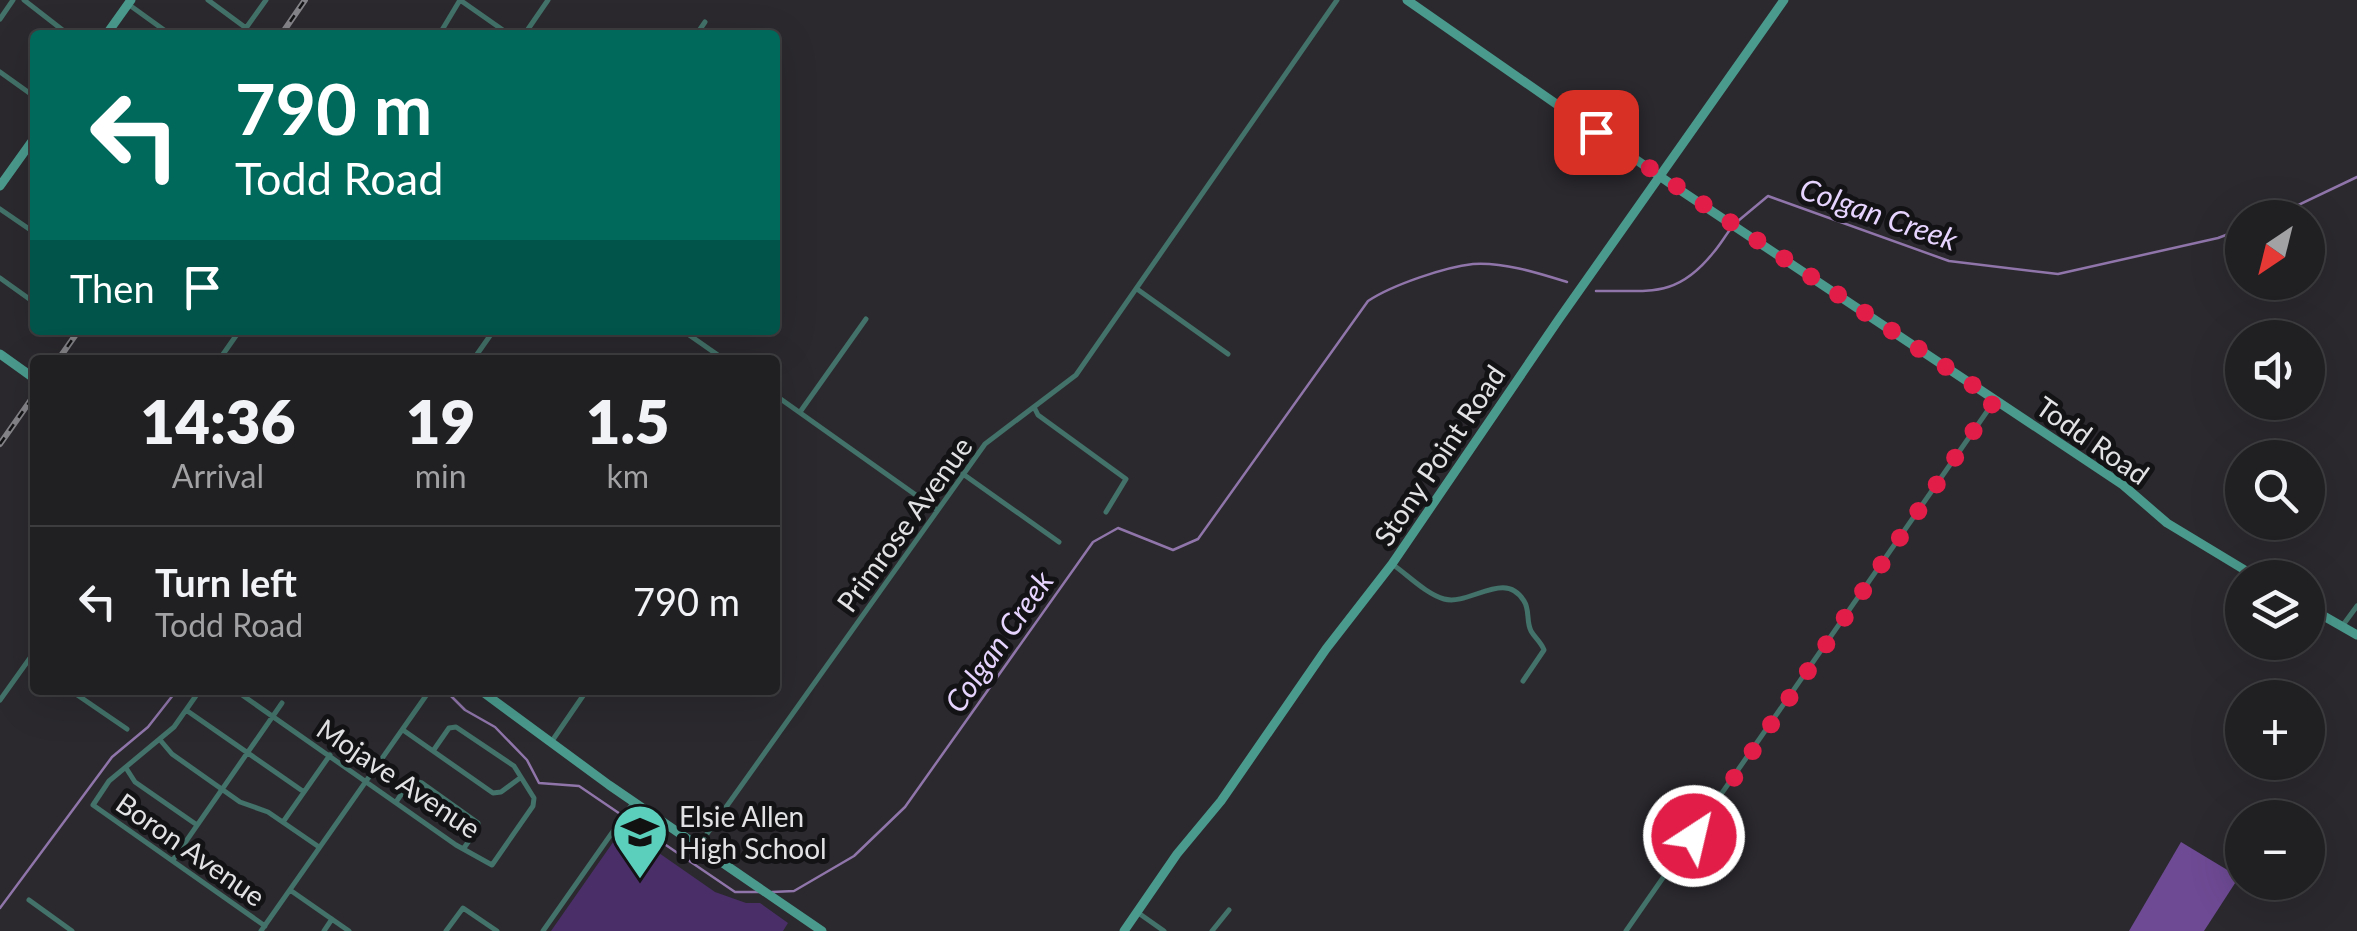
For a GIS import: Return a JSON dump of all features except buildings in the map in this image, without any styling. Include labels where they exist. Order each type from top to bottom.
[{"type":"main road","name":"Todd Road","points":[[1406,0],[1730,223],[2123,485],[2167,523],[2228,560]]},
{"type":"main road","name":"Stony Point Road","points":[[1124,931],[1221,801],[1326,649],[1392,564],[1784,0]]},
{"type":"main road","points":[[109,30],[129,2]]},
{"type":"main road","points":[[0,186],[30,144]]},
{"type":"main road","points":[[0,354],[30,375]]},
{"type":"main road","points":[[2325,618],[2357,635]]},
{"type":"main road","points":[[489,695],[552,740],[630,807],[698,847],[822,931]]},
{"type":"street","points":[[0,19],[14,0]]},
{"type":"street","points":[[24,0],[63,30]]},
{"type":"street","points":[[208,0],[246,28],[264,3]]},
{"type":"street","points":[[442,30],[460,0],[503,30]]},
{"type":"street","points":[[527,30],[548,0]]},
{"type":"street","name":"Primrose Avenue","points":[[698,847],[986,444],[1076,376],[1337,0]]},
{"type":"street","points":[[129,2],[164,30]]},
{"type":"street","points":[[699,30],[705,22]]},
{"type":"street","points":[[0,72],[30,93]]},
{"type":"street","points":[[0,208],[30,230]]},
{"type":"street","points":[[0,278],[30,299]]},
{"type":"street","points":[[1137,289],[1228,354]]},
{"type":"street","points":[[800,412],[866,319]]},
{"type":"street","points":[[689,335],[718,355]]},
{"type":"street","points":[[780,398],[938,510]]},
{"type":"street","points":[[1626,931],[1995,400]]},
{"type":"street","points":[[1034,407],[1038,415],[1126,479],[1106,512]]},
{"type":"street","points":[[964,474],[1059,542]]},
{"type":"street","points":[[1392,564],[1442,599],[1500,588],[1516,592],[1525,602],[1529,626],[1544,650],[1523,681]]},
{"type":"street","points":[[2342,628],[2357,606]]},
{"type":"street","points":[[0,700],[30,658]]},
{"type":"street","points":[[77,695],[126,729]]},
{"type":"street","points":[[196,695],[161,741],[126,768],[135,782],[197,825]]},
{"type":"street","name":"Mojave Avenue","points":[[246,695],[492,865],[534,804],[520,778]]},
{"type":"street","points":[[263,928],[427,695]]},
{"type":"street","points":[[552,740],[584,695]]},
{"type":"street","points":[[173,860],[282,703]]},
{"type":"street","points":[[186,710],[304,792]]},
{"type":"street","points":[[404,730],[494,793],[520,778],[509,762],[456,726],[449,728],[433,750]]},
{"type":"street","points":[[161,741],[172,754],[240,802],[268,812],[320,848]]},
{"type":"street","points":[[283,822],[330,755]]},
{"type":"street","name":"Boron Avenue","points":[[126,768],[109,781],[93,805],[263,928]]},
{"type":"street","points":[[396,802],[411,780],[422,782],[478,823],[464,848]]},
{"type":"street","points":[[543,931],[630,807]]},
{"type":"street","points":[[290,890],[349,931]]},
{"type":"street","points":[[28,900],[72,931]]},
{"type":"street","points":[[446,931],[464,908],[497,931]]},
{"type":"street","points":[[1212,931],[1229,910]]},
{"type":"street","points":[[1137,912],[1164,931]]},
{"type":"street","points":[[324,931],[332,920]]},
{"type":"shaded area","name":"Elsie Allen High School","points":[[623,828],[715,892],[746,903],[760,903],[788,923],[783,931],[551,931]]},
{"type":"shaded area","points":[[2181,842],[2225,869],[2225,899],[2204,931],[2129,931]]},
{"type":"waterway","name":"Colgan Creek","points":[[2309,200],[2357,177]]},
{"type":"waterway","name":"Colgan Creek","points":[[1738,221],[1768,196],[1949,261],[2058,274],[2225,235]]},
{"type":"waterway","name":"Colgan Creek","points":[[1596,291],[1647,291],[1674,285],[1700,268],[1732,227]]},
{"type":"waterway","name":"Colgan Creek","points":[[772,892],[794,891],[854,856],[905,807],[1093,542],[1118,528],[1173,550],[1198,539],[1368,301],[1419,278],[1473,264],[1509,266],[1567,282]]},
{"type":"waterway","name":"Colgan Creek","points":[[0,908],[112,757],[148,727],[173,695]]},
{"type":"waterway","name":"Colgan Creek","points":[[450,695],[465,710],[495,727],[527,760],[539,783],[579,786],[735,892],[759,892]]},
{"type":"railway","points":[[284,30],[305,0]]},
{"type":"railway","points":[[62,355],[76,335]]},
{"type":"railway","points":[[0,444],[30,401]]},
{"type":"place","name":"Elsie Allen High School","points":[[640,881]]},
{"type":"route","points":[[1596,132],[1995,400],[1694,836]]}]
